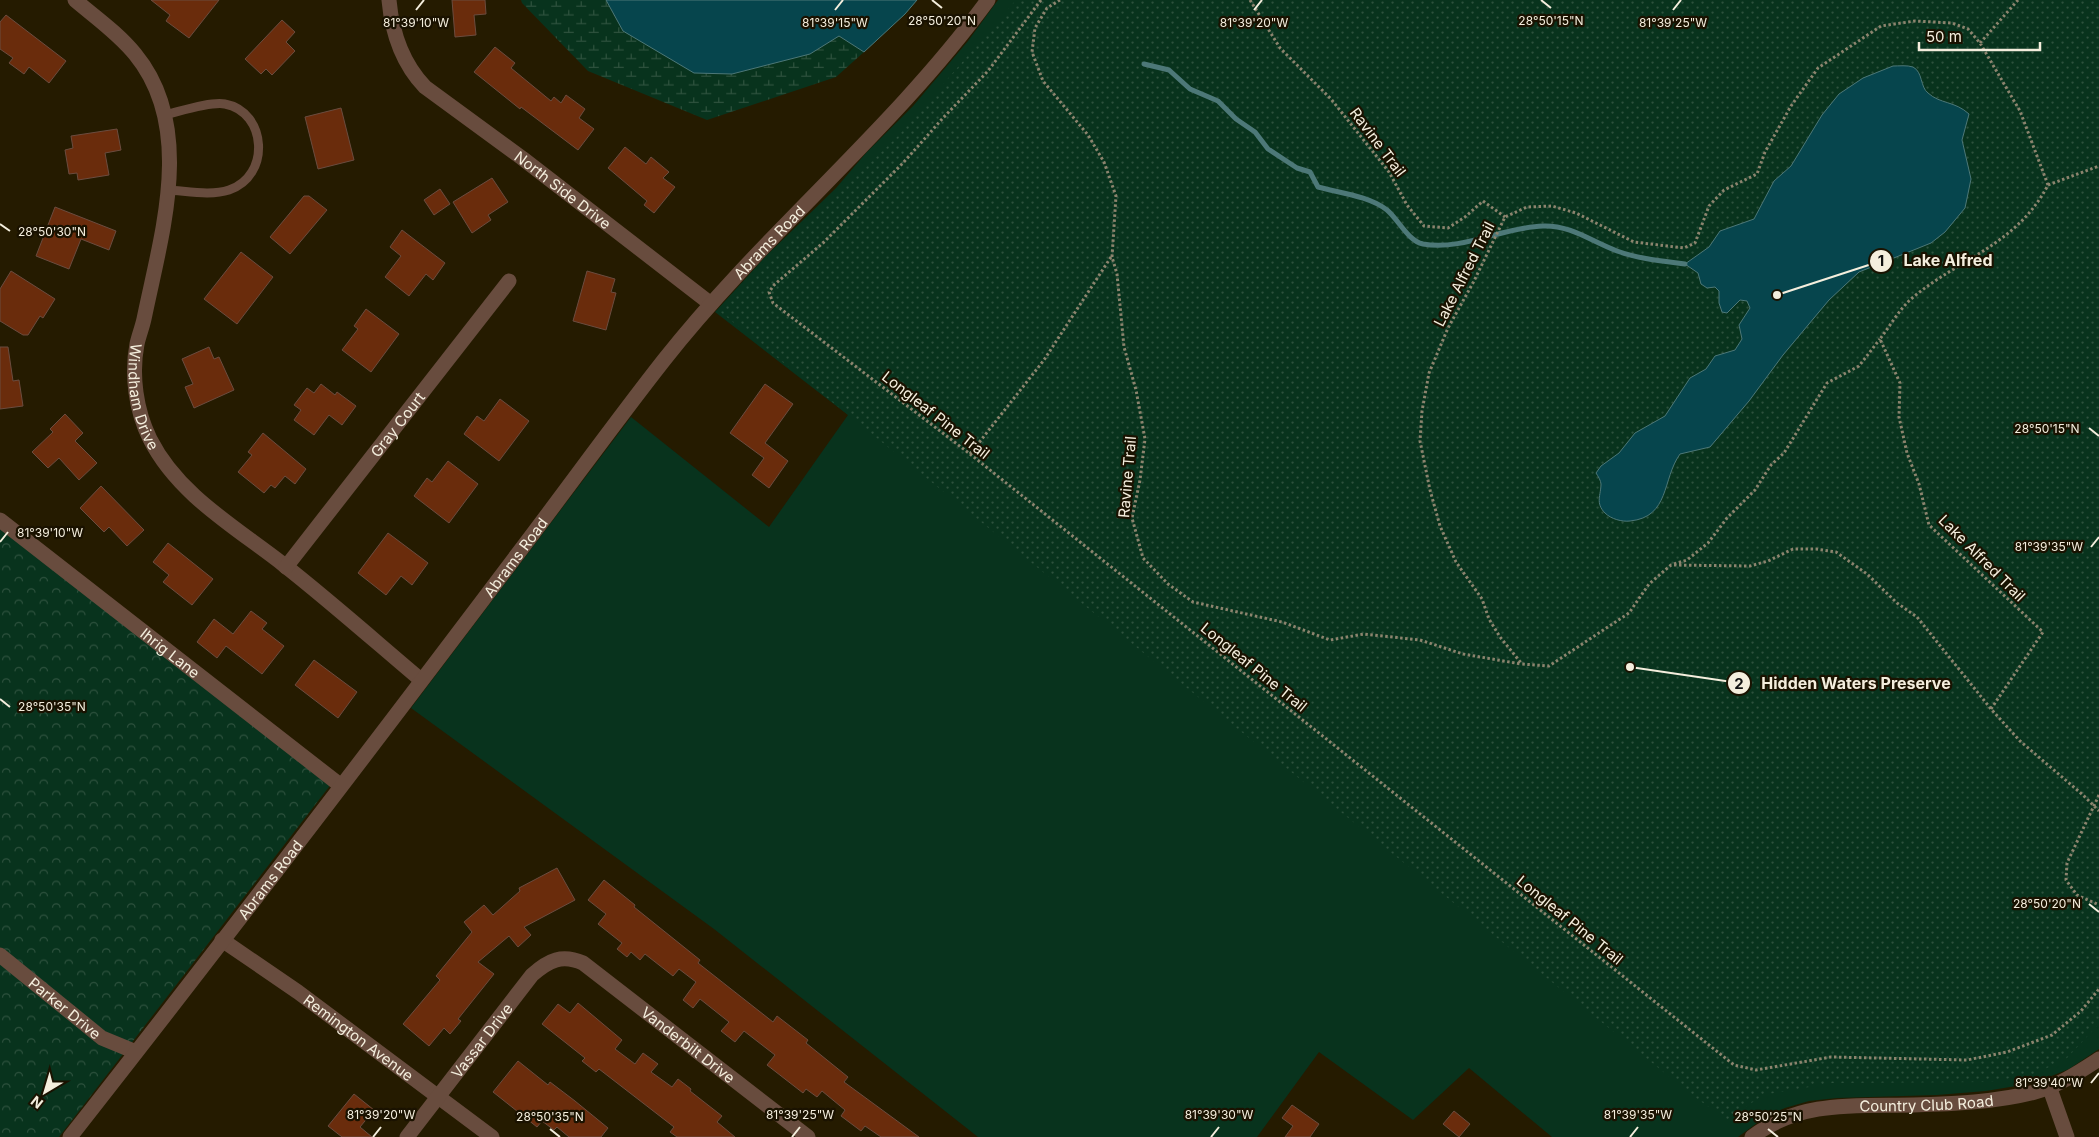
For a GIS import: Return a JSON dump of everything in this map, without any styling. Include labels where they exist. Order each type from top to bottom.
[{"type":"street","name":"Windham Drive","points":[[74,0],[122,40],[135,54],[156,88],[164,115],[170,160],[168,190],[159,245],[134,359],[135,384],[140,412],[149,437],[162,461],[174,477],[194,496],[286,567],[421,680]]},
{"type":"street","name":"North Side Drive","points":[[389,0],[396,39],[403,56],[415,76],[426,87],[522,158],[711,304]]},
{"type":"street","name":"Abrams Road","points":[[70,1137],[421,680],[664,359],[711,304],[804,203],[907,100],[962,36],[988,0]]},
{"type":"street","name":"Gray Court","points":[[286,567],[508,281]]},
{"type":"street","name":"Ihrig Lane","points":[[0,520],[340,785]]},
{"type":"street","name":"Remington Avenue","points":[[222,940],[439,1096],[492,1137]]},
{"type":"street","name":"Parker Drive","points":[[0,955],[102,1038],[136,1052]]},
{"type":"street","name":"Vassar Drive","points":[[408,1137],[532,975],[554,961],[566,958]]},
{"type":"street","name":"Vanderbilt Drive","points":[[566,958],[583,963],[808,1137]]},
{"type":"street","name":"Country Club Road","points":[[1752,1137],[1767,1125],[1809,1110],[1836,1107],[1936,1104],[2035,1092],[2072,1077],[2099,1059]]},
{"type":"street","points":[[2049,1086],[2067,1137]]},
{"type":"lane","points":[[164,115],[196,107],[224,103],[242,112],[249,119],[256,131],[260,146],[258,161],[250,174],[242,183],[228,190],[205,192],[168,190]]},
{"type":"path","name":"Longleaf Pine Trail","points":[[1040,0],[988,71],[903,163],[824,242],[774,285],[769,292],[773,303],[970,454],[1734,1065],[1756,1070],[1830,1057],[1966,1060],[1999,1054],[2052,1035],[2082,1011],[2099,989]]},
{"type":"path","name":"Ravine Trail","points":[[1060,0],[1047,8],[1035,28],[1032,52],[1043,81],[1088,135],[1104,162],[1116,196],[1112,257],[1117,274],[1124,347],[1136,390],[1145,439],[1132,518],[1143,558],[1168,584],[1193,602],[1282,622],[1330,640],[1364,634],[1420,640],[1463,654],[1522,664]]},
{"type":"path","name":"Ravine Trail","points":[[1250,0],[1280,48],[1331,99],[1390,172],[1407,204],[1424,226],[1448,228],[1465,217],[1483,201],[1505,217]]},
{"type":"path","points":[[1980,43],[2018,0]]},
{"type":"path","name":"Lake Alfred Trail","points":[[1522,664],[1489,619],[1482,599],[1456,562],[1440,526],[1420,441],[1422,411],[1430,373],[1448,328],[1474,282],[1505,217],[1527,207],[1552,206],[1576,213],[1634,242],[1684,248],[1695,244],[1709,206],[1724,190],[1757,174],[1765,152],[1791,106],[1818,68],[1881,26],[1915,21],[1952,23],[1968,29],[1980,43],[2020,111],[2048,185]]},
{"type":"path","points":[[1522,664],[1549,666],[1629,613],[1649,584],[1671,565],[1687,560],[1708,542],[1755,490],[1771,465],[1784,453],[1827,383],[1859,366],[1910,300],[1947,274],[1990,248],[2024,219],[2040,200],[2048,185],[2099,166]]},
{"type":"path","points":[[970,454],[1044,360],[1112,257]]},
{"type":"path","name":"Lake Alfred Trail","points":[[1880,339],[1900,383],[1899,416],[1907,453],[1919,484],[1929,525],[2043,632],[1991,709]]},
{"type":"path","points":[[1671,565],[1750,566],[1768,561],[1793,549],[1816,549],[1836,552],[1867,574],[1897,603],[1917,617],[1991,709],[2020,741],[2099,811]]},
{"type":"path","points":[[2099,795],[2067,863],[2066,880],[2077,895],[2099,905]]},
{"type":"green space","points":[[521,0],[606,0],[623,31],[810,54],[839,36],[864,52],[836,77],[707,120],[588,71]]},
{"type":"green space","points":[[998,0],[1216,0],[2099,446],[2099,1049],[2069,1069],[2034,1083],[1986,1091],[1937,1095],[1837,1098],[1809,1101],[1785,1108],[1765,1117],[1738,1137],[1552,1137],[1469,1068],[1413,1120],[1319,1052],[1257,1137],[978,1137],[714,929],[411,708],[631,417],[769,527],[848,415],[715,312],[766,256],[836,188],[866,153],[913,106],[968,41]]},
{"type":"green space","points":[[1016,0],[2099,0],[2099,1024],[2066,1059],[2034,1074],[1989,1082],[1832,1083],[1763,1095],[1727,1120],[1692,1095],[718,310],[899,135]]},
{"type":"green space","points":[[0,524],[335,779],[59,1137],[0,1137]]},
{"type":"water","points":[[606,0],[917,0],[905,14],[864,52],[839,36],[810,54],[732,74],[694,73],[623,31]]},
{"type":"water","points":[[1893,66],[1913,67],[1918,72],[1928,93],[1969,114],[1962,140],[1971,179],[1965,208],[1945,232],[1931,243],[1859,272],[1829,300],[1710,447],[1680,454],[1674,464],[1659,505],[1652,512],[1643,518],[1630,521],[1610,517],[1602,509],[1599,502],[1601,483],[1596,473],[1601,466],[1619,453],[1635,433],[1665,416],[1690,378],[1706,369],[1715,356],[1735,350],[1742,339],[1739,325],[1750,308],[1747,301],[1740,300],[1727,313],[1722,312],[1719,303],[1719,291],[1715,287],[1707,288],[1701,284],[1698,273],[1685,264],[1709,247],[1720,231],[1754,219],[1774,181],[1791,166],[1822,115],[1839,94],[1863,78]]},
{"type":"building","points":[[151,0],[219,0],[189,38],[166,21],[170,15]]},
{"type":"building","points":[[452,0],[485,0],[486,14],[474,15],[476,35],[455,37]]},
{"type":"building","points":[[6,15],[66,61],[49,83],[29,67],[24,74],[9,63],[13,58],[0,49],[0,22]]},
{"type":"building","points":[[282,20],[295,32],[286,42],[295,51],[272,75],[266,69],[261,74],[245,59]]},
{"type":"building","points":[[495,47],[515,63],[511,68],[551,101],[554,97],[561,103],[566,95],[585,109],[579,118],[594,129],[578,150],[521,107],[520,109],[474,72]]},
{"type":"building","points":[[341,108],[354,160],[318,169],[305,117]]},
{"type":"building","points":[[117,129],[121,150],[105,153],[109,175],[78,180],[77,173],[69,174],[65,150],[73,148],[71,136]]},
{"type":"building","points":[[625,147],[646,164],[651,157],[669,172],[663,178],[675,187],[654,213],[644,205],[647,201],[608,168]]},
{"type":"building","points":[[492,178],[508,202],[488,215],[491,220],[472,233],[453,202]]},
{"type":"building","points":[[440,189],[450,204],[434,215],[424,200]]},
{"type":"building","points":[[304,196],[309,196],[327,210],[290,254],[270,237]]},
{"type":"building","points":[[55,207],[116,231],[109,250],[81,239],[69,269],[36,256]]},
{"type":"building","points":[[402,230],[445,263],[433,280],[426,274],[409,296],[385,277],[401,256],[390,247]]},
{"type":"building","points":[[241,252],[273,277],[237,324],[204,299]]},
{"type":"building","points":[[11,271],[55,299],[43,318],[40,316],[28,335],[23,335],[0,321],[0,289]]},
{"type":"building","points":[[587,271],[615,279],[611,292],[616,293],[606,330],[573,321]]},
{"type":"building","points":[[366,309],[399,334],[371,372],[342,350],[358,329],[354,326]]},
{"type":"building","points":[[0,347],[8,347],[13,381],[19,380],[23,406],[0,409]]},
{"type":"building","points":[[209,347],[214,359],[219,357],[234,390],[194,408],[185,387],[193,384],[182,359]]},
{"type":"building","points":[[321,384],[335,395],[337,392],[356,406],[342,425],[329,415],[314,435],[294,420],[301,410],[294,405],[307,388],[314,393]]},
{"type":"building","points":[[765,384],[793,404],[765,443],[788,461],[769,488],[752,475],[764,458],[730,433]]},
{"type":"building","points":[[500,399],[529,421],[499,461],[464,434],[477,416],[484,421]]},
{"type":"building","points":[[65,414],[83,433],[75,441],[97,463],[79,480],[59,458],[48,468],[32,452],[53,432],[50,429]]},
{"type":"building","points":[[263,433],[306,469],[295,484],[285,476],[275,488],[271,485],[264,493],[238,472],[252,455],[248,452]]},
{"type":"building","points":[[448,461],[478,484],[449,523],[414,496],[427,478],[432,482]]},
{"type":"building","points":[[101,486],[144,530],[127,546],[109,527],[104,532],[80,508]]},
{"type":"building","points":[[388,533],[428,563],[412,585],[401,576],[386,595],[358,573]]},
{"type":"building","points":[[168,543],[213,579],[192,605],[163,582],[169,575],[153,562]]},
{"type":"building","points":[[251,611],[267,623],[262,629],[284,646],[262,674],[226,646],[217,658],[197,642],[214,619],[233,634]]},
{"type":"building","points":[[314,660],[357,692],[338,718],[295,685]]},
{"type":"building","points":[[557,868],[575,900],[524,927],[531,935],[518,947],[509,936],[478,962],[494,974],[458,1019],[461,1021],[450,1034],[444,1028],[429,1046],[403,1024],[440,980],[436,976],[472,932],[464,922],[484,905],[493,915],[520,891],[519,888]]},
{"type":"building","points":[[604,880],[635,905],[634,907],[700,960],[698,963],[773,1022],[777,1016],[808,1040],[806,1043],[848,1077],[844,1082],[919,1137],[881,1137],[865,1126],[861,1131],[841,1116],[845,1110],[822,1091],[817,1097],[806,1089],[803,1093],[767,1065],[775,1055],[744,1031],[735,1042],[721,1031],[729,1022],[700,999],[693,1008],[683,1000],[696,982],[679,969],[673,976],[645,954],[640,960],[631,952],[627,957],[617,949],[622,943],[598,924],[606,914],[588,900]]},
{"type":"building","points":[[578,1003],[622,1040],[615,1049],[635,1064],[643,1053],[658,1064],[651,1072],[672,1087],[678,1079],[691,1089],[690,1091],[722,1116],[717,1122],[735,1137],[677,1137],[670,1132],[674,1127],[599,1069],[596,1072],[582,1061],[585,1058],[542,1024],[558,1004],[570,1013]]},
{"type":"building","points":[[518,1061],[548,1085],[550,1082],[608,1128],[601,1137],[569,1137],[557,1127],[554,1130],[542,1121],[537,1127],[493,1092]]},
{"type":"building","points":[[354,1094],[374,1110],[360,1127],[372,1137],[342,1137],[328,1126]]},
{"type":"building","points":[[1292,1105],[1319,1124],[1310,1137],[1285,1137],[1293,1126],[1282,1118]]},
{"type":"building","points":[[1454,1111],[1470,1124],[1459,1137],[1443,1124]]},
{"type":"waterway","points":[[1144,64],[1169,70],[1190,89],[1218,101],[1236,119],[1255,132],[1268,149],[1297,168],[1310,172],[1318,187],[1363,198],[1380,205],[1391,214],[1413,239],[1423,244],[1438,245],[1468,242],[1528,227],[1553,226],[1572,231],[1625,254],[1685,264]]},
{"type":"place","name":"Lake Alfred","points":[[1777,295]]},
{"type":"place","name":"Hidden Waters Preserve","points":[[1630,667]]}]
